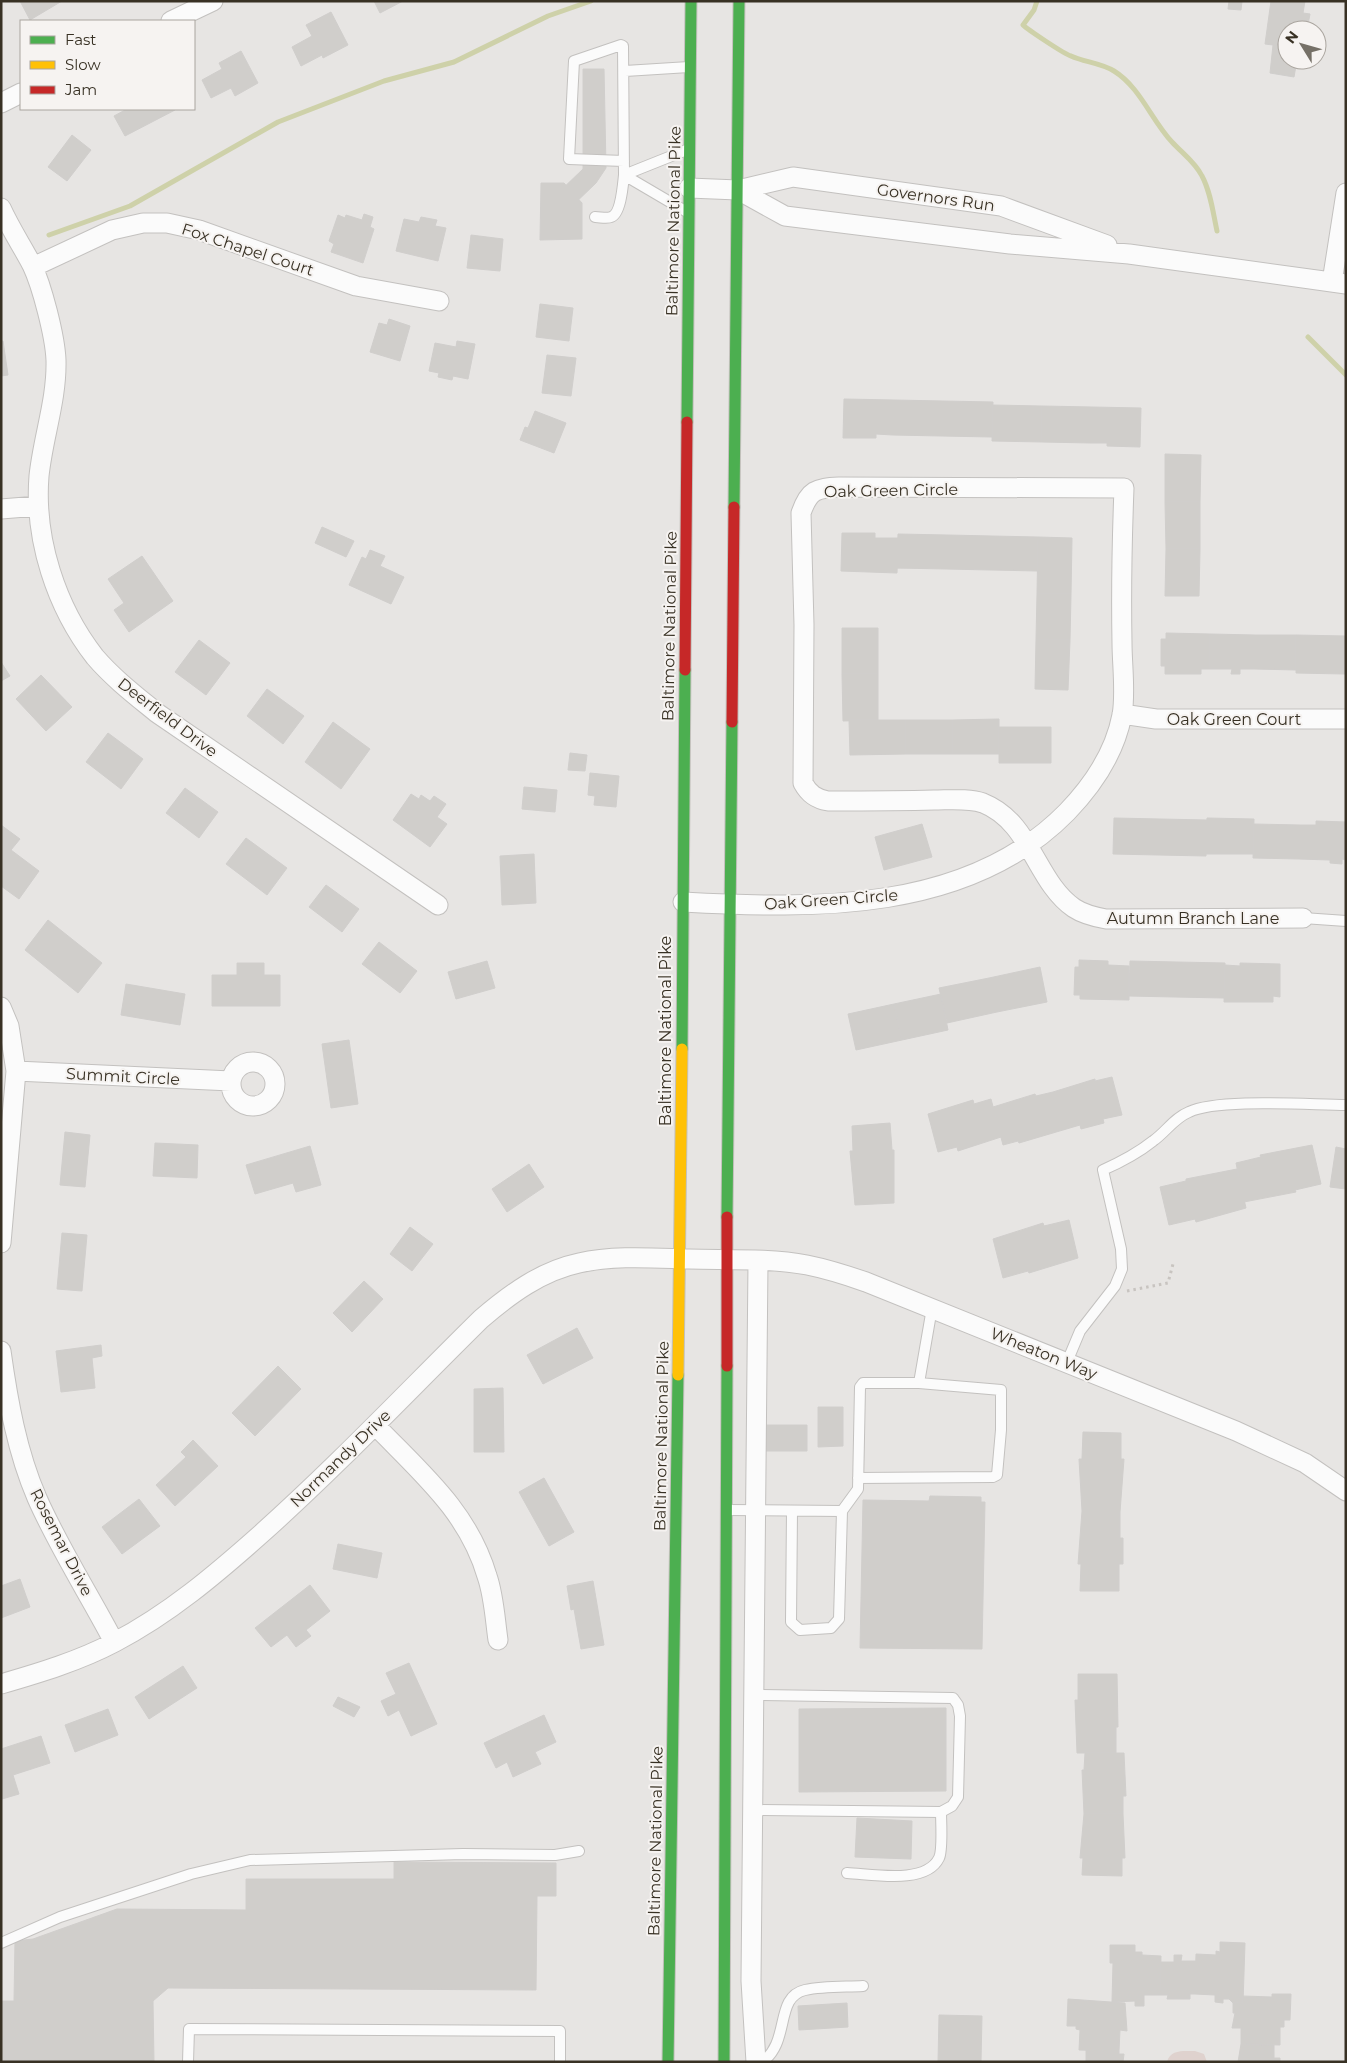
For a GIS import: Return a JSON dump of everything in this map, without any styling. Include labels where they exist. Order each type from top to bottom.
[{"type":"main road","name":"Baltimore National Pike","points":[[668,2062],[680,1259],[691,1]]},
{"type":"main road","points":[[724,2062],[727,1260],[739,1]]},
{"type":"street","points":[[173,20],[213,1]]},
{"type":"street","points":[[1,103],[20,94]]},
{"type":"street","name":"Governors Run","points":[[689,188],[738,190],[793,177],[1001,206],[1129,254]]},
{"type":"street","name":"Governors Run","points":[[738,190],[785,216],[1010,244],[1129,254],[1339,283]]},
{"type":"street","points":[[1339,283],[1346,193]]},
{"type":"street","name":"Deerfield Drive","points":[[1,208],[33,267],[48,318],[56,359],[54,398],[39,475],[38,506],[44,546],[54,583],[71,618],[96,657],[125,688],[438,905]]},
{"type":"street","name":"Fox Chapel Court","points":[[33,267],[112,230],[143,223],[167,223],[198,230],[356,286],[439,301]]},
{"type":"street","name":"Oak Green Circle","points":[[683,902],[730,905],[834,902],[911,894],[947,885],[980,872],[1028,844],[1057,822],[1082,796],[1105,764],[1122,714],[1124,488],[819,488],[805,502],[801,513],[804,625],[802,770],[803,783],[808,792],[819,799],[828,801],[956,800],[981,802],[1005,816],[1028,844]]},
{"type":"street","points":[[1,509],[38,506]]},
{"type":"street","name":"Oak Green Court","points":[[1122,714],[1156,719],[1346,719]]},
{"type":"street","name":"Autumn Branch Lane","points":[[1028,844],[1062,898],[1075,908],[1092,916],[1106,919],[1303,918]]},
{"type":"street","points":[[1,1006],[9,1026],[16,1071],[1,1243]]},
{"type":"street","name":"Summit Circle","points":[[16,1071],[231,1081]]},
{"type":"street","name":"Normandy Drive","points":[[1,1684],[44,1672],[114,1642],[170,1608],[217,1573],[296,1503],[481,1319],[504,1299],[528,1284],[578,1263],[608,1259],[727,1260]]},
{"type":"street","name":"Wheaton Way","points":[[727,1260],[805,1265],[833,1271],[932,1308],[1287,1453],[1346,1491]]},
{"type":"street","points":[[756,2062],[751,1981],[758,1262]]},
{"type":"street","name":"Rosemar Drive","points":[[1,1351],[8,1397],[21,1452],[37,1498],[114,1642]]},
{"type":"street","points":[[375,1425],[448,1501],[466,1525],[477,1546],[488,1578],[498,1640]]},
{"type":"lane","points":[[595,217],[612,217],[616,214],[624,176],[625,70],[623,46],[621,45],[574,61],[569,158],[624,162]]},
{"type":"lane","points":[[625,70],[690,67]]},
{"type":"lane","points":[[624,176],[690,148]]},
{"type":"lane","points":[[624,176],[689,213]]},
{"type":"lane","points":[[1303,918],[1346,921]]},
{"type":"lane","points":[[1066,1362],[1080,1331],[1115,1286],[1122,1269],[1121,1249],[1103,1170],[1125,1160],[1155,1140],[1171,1123],[1189,1111],[1220,1105],[1346,1105]]},
{"type":"lane","points":[[919,1383],[932,1308]]},
{"type":"lane","points":[[792,1511],[791,1622],[800,1630],[831,1628],[839,1619],[842,1511],[858,1489],[858,1478],[860,1387],[864,1383],[919,1383],[1001,1390],[999,1470],[997,1474],[993,1476],[858,1478]]},
{"type":"lane","points":[[726,1510],[842,1511]]},
{"type":"lane","points":[[752,1810],[941,1812],[952,1806],[958,1797],[960,1716],[958,1705],[953,1698],[754,1695]]},
{"type":"lane","points":[[848,1873],[910,1876],[929,1871],[940,1857],[941,1812]]},
{"type":"lane","points":[[1,1943],[60,1916],[191,1874],[250,1860],[444,1854],[555,1855],[579,1851]]},
{"type":"lane","points":[[762,2062],[776,2046],[787,2001],[795,1994],[805,1990],[863,1986]]},
{"type":"lane","points":[[188,2062],[188,2029],[560,2031],[560,2062]]},
{"type":"path","points":[[1128,1291],[1168,1283],[1174,1264]]},
{"type":"shaded area","points":[[1195,2051],[1204,2054],[1207,2062],[1167,2062],[1174,2053]]},
{"type":"building","points":[[20,1],[62,1],[30,20]]},
{"type":"building","points":[[374,1],[403,1],[380,13]]},
{"type":"building","points":[[1229,1],[1242,1],[1241,10],[1228,9]]},
{"type":"building","points":[[1271,1],[1305,1],[1303,13],[1310,14],[1309,20],[1277,20],[1277,70],[1295,70],[1294,77],[1270,73],[1273,45],[1265,44]]},
{"type":"building","points":[[331,12],[348,45],[323,58],[322,55],[301,66],[292,47],[312,36],[306,25]]},
{"type":"building","points":[[241,51],[258,83],[235,96],[231,88],[211,98],[202,80],[222,69],[219,63]]},
{"type":"building","points":[[583,69],[604,69],[606,168],[596,183],[570,208],[557,194],[583,169]]},
{"type":"building","points":[[125,110],[175,110],[125,136],[114,116]]},
{"type":"building","points":[[72,135],[91,150],[67,181],[48,167]]},
{"type":"building","points":[[541,183],[564,183],[582,203],[582,239],[540,240]]},
{"type":"building","points":[[364,214],[373,217],[370,227],[374,229],[363,263],[331,252],[334,244],[329,241],[338,215],[345,218],[346,215],[362,220]]},
{"type":"building","points":[[421,217],[437,220],[435,226],[446,228],[438,261],[396,251],[404,219],[419,222]]},
{"type":"building","points":[[471,235],[503,239],[500,271],[467,268]]},
{"type":"building","points":[[540,304],[573,308],[569,341],[536,337]]},
{"type":"building","points":[[389,319],[410,326],[400,361],[370,352],[379,323],[387,325]]},
{"type":"building","points":[[1,341],[3,341],[8,375],[1,376]]},
{"type":"building","points":[[457,341],[475,344],[468,379],[453,376],[452,380],[438,377],[439,373],[429,371],[435,343],[456,347]]},
{"type":"building","points":[[547,355],[576,358],[571,396],[542,393]]},
{"type":"building","points":[[844,399],[894,400],[893,435],[876,434],[876,438],[843,438]]},
{"type":"building","points":[[894,400],[943,401],[942,436],[893,435]]},
{"type":"building","points":[[943,401],[993,402],[992,437],[942,436]]},
{"type":"building","points":[[993,405],[1042,406],[1042,442],[992,441]]},
{"type":"building","points":[[1042,406],[1092,407],[1091,443],[1042,442]]},
{"type":"building","points":[[1092,407],[1141,408],[1140,447],[1107,446],[1107,443],[1091,443]]},
{"type":"building","points":[[535,411],[566,423],[554,453],[520,440],[525,427],[528,428]]},
{"type":"building","points":[[1165,454],[1201,455],[1200,502],[1165,502]]},
{"type":"building","points":[[1165,502],[1200,502],[1200,549],[1166,549]]},
{"type":"building","points":[[322,527],[354,541],[346,557],[315,543]]},
{"type":"building","points":[[842,533],[875,533],[875,538],[898,538],[897,573],[841,571]]},
{"type":"building","points":[[898,534],[947,535],[946,569],[897,568]]},
{"type":"building","points":[[947,535],[992,536],[991,570],[946,569]]},
{"type":"building","points":[[992,536],[1038,537],[1037,571],[991,570]]},
{"type":"building","points":[[1038,537],[1072,538],[1071,594],[1037,594]]},
{"type":"building","points":[[1166,549],[1200,549],[1199,596],[1165,596]]},
{"type":"building","points":[[370,550],[385,556],[380,566],[404,577],[391,604],[349,585],[362,557],[366,559]]},
{"type":"building","points":[[142,556],[173,601],[129,632],[114,610],[124,603],[108,579]]},
{"type":"building","points":[[1037,594],[1071,594],[1070,640],[1036,640]]},
{"type":"building","points":[[842,628],[878,628],[878,674],[842,674]]},
{"type":"building","points":[[1166,633],[1210,634],[1210,669],[1201,669],[1201,674],[1165,674],[1165,666],[1161,666],[1161,639],[1166,639]]},
{"type":"building","points":[[1210,634],[1255,635],[1254,669],[1240,669],[1240,674],[1231,674],[1232,669],[1210,669]]},
{"type":"building","points":[[1255,635],[1296,635],[1296,670],[1254,669]]},
{"type":"building","points":[[1296,635],[1345,636],[1344,674],[1296,673]]},
{"type":"building","points":[[1345,639],[1346,674],[1344,674]]},
{"type":"building","points":[[199,640],[230,663],[206,695],[175,672]]},
{"type":"building","points":[[1036,640],[1070,640],[1068,690],[1035,689]]},
{"type":"building","points":[[1,662],[10,676],[1,681]]},
{"type":"building","points":[[842,674],[878,674],[878,720],[843,721]]},
{"type":"building","points":[[41,675],[72,707],[46,731],[16,699]]},
{"type":"building","points":[[267,689],[304,716],[283,744],[247,716]]},
{"type":"building","points":[[999,719],[999,754],[953,754],[953,720]]},
{"type":"building","points":[[849,720],[906,720],[906,754],[850,755]]},
{"type":"building","points":[[906,720],[953,720],[953,754],[906,754]]},
{"type":"building","points":[[333,722],[370,749],[341,789],[305,762]]},
{"type":"building","points":[[999,727],[1051,727],[1051,763],[999,763]]},
{"type":"building","points":[[108,733],[143,759],[121,789],[86,762]]},
{"type":"building","points":[[570,753],[587,755],[585,771],[568,770]]},
{"type":"building","points":[[590,773],[619,776],[616,807],[594,805],[595,796],[588,795]]},
{"type":"building","points":[[524,787],[557,790],[555,812],[522,809]]},
{"type":"building","points":[[185,788],[218,812],[199,838],[166,813]]},
{"type":"building","points":[[411,794],[419,799],[421,795],[430,801],[434,796],[446,804],[437,817],[447,824],[430,847],[393,820]]},
{"type":"building","points":[[1114,818],[1160,819],[1159,855],[1113,854]]},
{"type":"building","points":[[1207,818],[1254,819],[1253,854],[1206,854]]},
{"type":"building","points":[[1160,819],[1207,820],[1206,856],[1159,855]]},
{"type":"building","points":[[1316,821],[1346,822],[1346,860],[1342,859],[1342,864],[1330,863],[1330,860],[1299,859],[1300,825],[1316,825]]},
{"type":"building","points":[[922,824],[932,857],[884,870],[875,837]]},
{"type":"building","points":[[1254,824],[1300,825],[1299,859],[1253,858]]},
{"type":"building","points":[[1,825],[20,839],[11,850],[39,871],[19,899],[1,886]]},
{"type":"building","points":[[246,838],[287,868],[267,895],[226,864]]},
{"type":"building","points":[[534,854],[536,903],[502,905],[500,856]]},
{"type":"building","points":[[326,885],[359,909],[342,932],[309,907]]},
{"type":"building","points":[[48,920],[102,963],[78,993],[25,950]]},
{"type":"building","points":[[379,942],[417,971],[400,993],[362,964]]},
{"type":"building","points":[[1079,960],[1108,961],[1108,965],[1129,966],[1129,1000],[1080,999],[1080,995],[1074,995],[1075,967],[1079,967]]},
{"type":"building","points":[[487,961],[495,988],[456,999],[448,972]]},
{"type":"building","points":[[1130,961],[1177,962],[1175,997],[1129,996]]},
{"type":"building","points":[[1177,962],[1225,963],[1224,998],[1175,997]]},
{"type":"building","points":[[237,963],[264,963],[264,975],[280,975],[280,1006],[212,1006],[212,975],[237,975]]},
{"type":"building","points":[[1240,963],[1280,964],[1280,997],[1273,996],[1273,1002],[1224,1002],[1225,965],[1240,966]]},
{"type":"building","points":[[1040,967],[1047,1002],[997,1012],[989,978]]},
{"type":"building","points":[[989,978],[997,1012],[947,1023],[939,988]]},
{"type":"building","points":[[126,984],[185,994],[180,1025],[121,1015]]},
{"type":"building","points":[[941,994],[948,1030],[902,1040],[894,1004]]},
{"type":"building","points":[[894,1004],[902,1040],[856,1050],[848,1014]]},
{"type":"building","points":[[349,1040],[358,1104],[331,1108],[322,1044]]},
{"type":"building","points":[[1112,1077],[1122,1115],[1103,1119],[1104,1123],[1081,1129],[1080,1125],[1063,1130],[1053,1092],[1095,1079],[1095,1081]]},
{"type":"building","points":[[1053,1092],[1063,1130],[1019,1143],[1018,1141],[1003,1145],[993,1107],[1035,1094],[1036,1096]]},
{"type":"building","points":[[991,1099],[1001,1137],[958,1151],[957,1147],[938,1152],[928,1114],[973,1100],[974,1104]]},
{"type":"building","points":[[890,1123],[892,1150],[894,1150],[894,1203],[855,1205],[850,1151],[853,1151],[852,1126]]},
{"type":"building","points":[[65,1132],[90,1135],[85,1187],[60,1185]]},
{"type":"building","points":[[155,1143],[198,1145],[197,1178],[153,1176]]},
{"type":"building","points":[[1312,1145],[1321,1184],[1295,1190],[1296,1192],[1244,1202],[1236,1163],[1261,1157],[1260,1155]]},
{"type":"building","points":[[310,1146],[321,1185],[296,1192],[293,1183],[255,1194],[246,1165]]},
{"type":"building","points":[[1336,1147],[1346,1149],[1346,1189],[1330,1187]]},
{"type":"building","points":[[529,1164],[544,1187],[507,1212],[492,1189]]},
{"type":"building","points":[[1237,1169],[1246,1208],[1196,1222],[1195,1219],[1169,1225],[1160,1187],[1186,1181],[1186,1179]]},
{"type":"building","points":[[1069,1220],[1078,1258],[1029,1273],[1028,1271],[1003,1278],[993,1239],[1043,1223],[1044,1226]]},
{"type":"building","points":[[410,1227],[433,1244],[412,1271],[390,1254]]},
{"type":"building","points":[[62,1233],[87,1235],[82,1291],[57,1289]]},
{"type":"building","points":[[364,1281],[383,1299],[352,1332],[333,1313]]},
{"type":"building","points":[[577,1328],[593,1358],[543,1384],[527,1355]]},
{"type":"building","points":[[101,1345],[102,1356],[92,1358],[95,1388],[61,1392],[56,1351]]},
{"type":"building","points":[[278,1366],[301,1389],[255,1436],[232,1413]]},
{"type":"building","points":[[503,1388],[504,1452],[474,1452],[474,1389]]},
{"type":"building","points":[[818,1407],[843,1407],[843,1446],[818,1447]]},
{"type":"building","points":[[766,1425],[807,1425],[807,1451],[766,1451]]},
{"type":"building","points":[[1083,1432],[1121,1433],[1121,1459],[1124,1459],[1120,1512],[1082,1511],[1079,1459],[1082,1459]]},
{"type":"building","points":[[193,1440],[218,1466],[175,1506],[156,1485],[186,1457],[181,1452]]},
{"type":"building","points":[[544,1478],[574,1532],[549,1546],[519,1492]]},
{"type":"building","points":[[930,1496],[981,1497],[981,1502],[985,1502],[982,1649],[860,1648],[863,1500],[929,1501]]},
{"type":"building","points":[[139,1499],[160,1526],[122,1554],[102,1527]]},
{"type":"building","points":[[1082,1511],[1120,1512],[1123,1564],[1119,1564],[1119,1591],[1080,1591],[1081,1564],[1078,1564]]},
{"type":"building","points":[[338,1544],[382,1553],[377,1578],[333,1569]]},
{"type":"building","points":[[20,1579],[30,1607],[1,1618],[1,1586]]},
{"type":"building","points":[[593,1581],[604,1645],[581,1649],[574,1609],[571,1610],[567,1586]]},
{"type":"building","points":[[310,1585],[330,1611],[306,1630],[311,1636],[296,1647],[287,1635],[271,1647],[255,1628]]},
{"type":"building","points":[[409,1663],[437,1724],[411,1736],[399,1710],[388,1716],[381,1701],[396,1694],[386,1673]]},
{"type":"building","points":[[183,1666],[197,1688],[149,1719],[135,1697]]},
{"type":"building","points":[[1078,1674],[1117,1674],[1118,1727],[1116,1727],[1116,1753],[1077,1753],[1075,1700],[1078,1700]]},
{"type":"building","points":[[338,1697],[360,1707],[354,1717],[333,1706]]},
{"type":"building","points":[[946,1708],[946,1791],[799,1792],[799,1709]]},
{"type":"building","points":[[108,1709],[118,1735],[75,1752],[65,1725]]},
{"type":"building","points":[[544,1715],[556,1742],[535,1752],[541,1764],[513,1777],[507,1762],[496,1768],[484,1743]]},
{"type":"building","points":[[41,1736],[50,1763],[13,1775],[19,1794],[2,1799],[1,1749]]},
{"type":"building","points":[[1085,1753],[1124,1753],[1126,1796],[1123,1796],[1123,1814],[1084,1814],[1082,1770],[1084,1770]]},
{"type":"building","points":[[1084,1814],[1123,1814],[1125,1858],[1122,1858],[1122,1876],[1082,1875],[1083,1858],[1080,1858]]},
{"type":"building","points":[[857,1818],[912,1821],[911,1859],[855,1857]]},
{"type":"building","points":[[394,1862],[556,1863],[556,1896],[537,1896],[536,1990],[168,1988],[153,2001],[154,2062],[1,2062],[1,2001],[14,2001],[15,1941],[33,1939],[117,1909],[246,1910],[246,1879],[394,1879]]},
{"type":"building","points":[[1220,1942],[1245,1943],[1243,2003],[1233,2003],[1229,1999],[1223,1999],[1223,2003],[1215,2002],[1215,1995],[1195,1994],[1196,1954],[1216,1955],[1216,1951],[1220,1952]]},
{"type":"building","points":[[1110,1945],[1135,1945],[1135,1952],[1142,1952],[1142,1955],[1161,1956],[1160,1995],[1144,1995],[1144,2006],[1135,2006],[1135,2001],[1112,2002],[1113,1963],[1110,1963]]},
{"type":"building","points":[[1174,1955],[1182,1955],[1181,1961],[1196,1961],[1195,1994],[1190,1994],[1190,1999],[1167,1999],[1168,1995],[1160,1995],[1161,1962],[1174,1962]]},
{"type":"building","points":[[1272,1994],[1291,1994],[1290,2020],[1284,2020],[1284,2027],[1280,2027],[1280,2045],[1241,2044],[1241,2028],[1232,2028],[1235,2013],[1233,2013],[1233,2003],[1243,2003],[1243,1996],[1272,1997]]},
{"type":"building","points":[[1068,1999],[1125,2003],[1127,2031],[1120,2030],[1119,2051],[1079,2050],[1080,2030],[1076,2029],[1076,2026],[1067,2026]]},
{"type":"building","points":[[847,2003],[848,2027],[799,2030],[798,2006]]},
{"type":"building","points":[[939,2015],[982,2016],[981,2062],[938,2062]]},
{"type":"building","points":[[1241,2044],[1274,2045],[1274,2058],[1280,2058],[1280,2062],[1238,2062]]},
{"type":"building","points":[[1086,2050],[1119,2051],[1119,2054],[1124,2054],[1123,2062],[1086,2062]]},
{"type":"waterway","points":[[49,235],[130,206],[278,122],[384,81],[454,62],[548,16],[591,1]]},
{"type":"waterway","points":[[1037,1],[1034,10],[1023,25],[1067,54],[1114,71],[1131,86],[1165,134],[1199,171],[1210,196],[1217,231]]},
{"type":"waterway","points":[[1308,337],[1346,375]]},
{"type":"traffic: fast","points":[[687,422],[691,1]]},
{"type":"traffic: fast","points":[[734,507],[739,1]]},
{"type":"traffic: fast","points":[[682,1049],[685,670]]},
{"type":"traffic: fast","points":[[727,1217],[732,722]]},
{"type":"traffic: fast","points":[[724,2062],[727,1366]]},
{"type":"traffic: fast","points":[[668,2062],[678,1375]]},
{"type":"traffic: slow","points":[[678,1375],[682,1049]]},
{"type":"traffic: jam","points":[[685,670],[687,422]]},
{"type":"traffic: jam","points":[[732,722],[734,507]]},
{"type":"traffic: jam","points":[[727,1217],[727,1366]]}]
